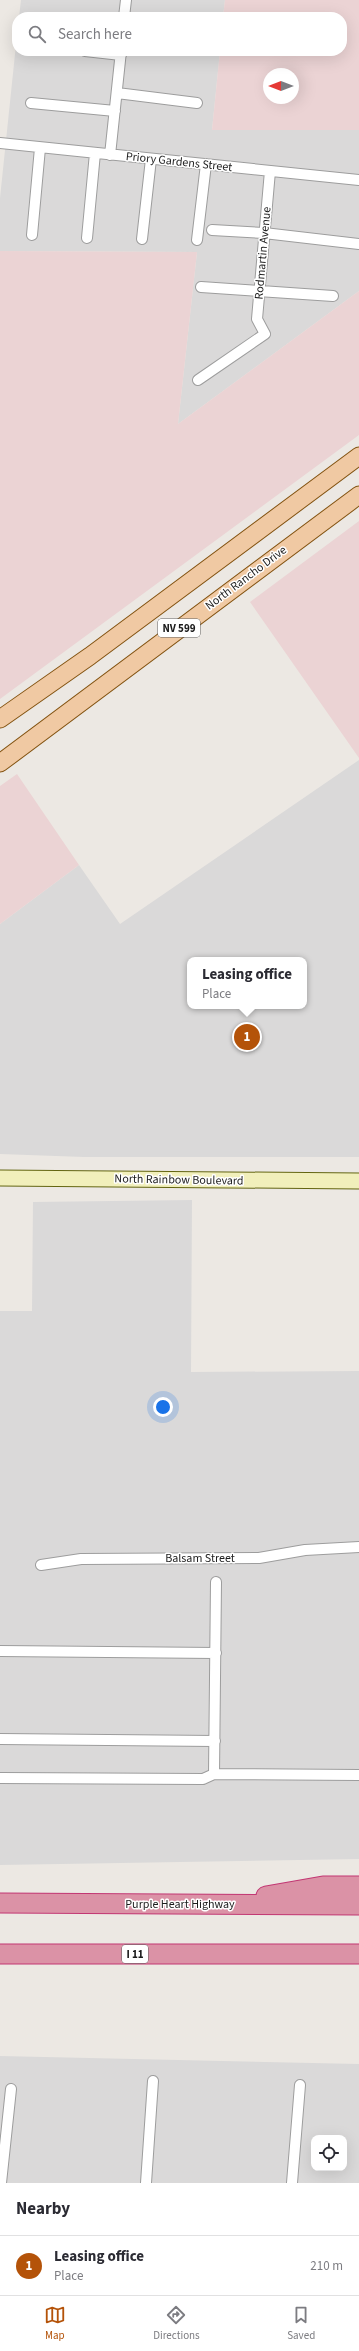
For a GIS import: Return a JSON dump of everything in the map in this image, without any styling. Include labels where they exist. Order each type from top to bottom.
[{"type":"highway","points":[[221,1904],[323,1886],[359,1886]]},
{"type":"highway","name":"Purple Heart Highway","points":[[0,1903],[359,1906]]},
{"type":"highway","name":"I 11","points":[[0,1954],[359,1954]]},
{"type":"main road","name":"NV 599","points":[[0,719],[90,656],[359,456]]},
{"type":"main road","name":"North Rancho Drive","points":[[0,763],[359,495]]},
{"type":"main road","name":"North Rainbow Boulevard","points":[[0,1178],[359,1181]]},
{"type":"street","points":[[125,12],[126,0]]},
{"type":"street","points":[[110,155],[121,56]]},
{"type":"street","points":[[117,93],[196,103]]},
{"type":"street","points":[[31,103],[115,111]]},
{"type":"street","name":"Priory Gardens Street","points":[[0,144],[359,180]]},
{"type":"street","points":[[32,235],[40,148]]},
{"type":"street","points":[[87,238],[95,153]]},
{"type":"street","points":[[142,239],[151,159]]},
{"type":"street","points":[[196,240],[206,164]]},
{"type":"street","name":"Rodmartin Avenue","points":[[198,380],[265,334],[257,319],[270,171]]},
{"type":"street","points":[[212,230],[264,233],[359,244]]},
{"type":"street","points":[[201,287],[333,296]]},
{"type":"street","name":"Balsam Street","points":[[41,1565],[81,1559],[259,1558],[305,1550],[359,1547]]},
{"type":"street","points":[[214,1774],[216,1582]]},
{"type":"street","points":[[0,1651],[216,1653]]},
{"type":"street","points":[[0,1740],[215,1741]]},
{"type":"street","points":[[0,1778],[203,1779],[214,1774],[359,1775]]},
{"type":"street","points":[[146,2183],[153,2081]]},
{"type":"street","points":[[292,2183],[300,2085]]},
{"type":"street","points":[[1,2183],[11,2089]]},
{"type":"shaded area","points":[[21,0],[225,0],[224,12],[20,12]]},
{"type":"shaded area","points":[[225,0],[359,0],[359,130],[212,130],[219,56],[347,56],[347,12],[224,12]]},
{"type":"shaded area","points":[[15,56],[219,56],[212,130],[359,130],[359,291],[178,424],[197,252],[0,251],[0,198]]},
{"type":"shaded area","points":[[0,251],[197,252],[178,424],[359,291],[359,435],[0,699]]},
{"type":"shaded area","points":[[359,521],[359,758],[250,602]]},
{"type":"shaded area","points":[[359,760],[359,1157],[84,1157],[0,1154],[0,924],[79,865],[120,924]]},
{"type":"shaded area","points":[[17,774],[79,865],[0,924],[0,786]]},
{"type":"shaded area","points":[[192,1200],[191,1372],[359,1371],[359,1859],[0,1865],[0,1311],[32,1311],[33,1202]]},
{"type":"shaded area","points":[[0,2056],[359,2064],[359,2183],[0,2183]]},
{"type":"place","name":"Leasing office","points":[[247,1037]]}]
